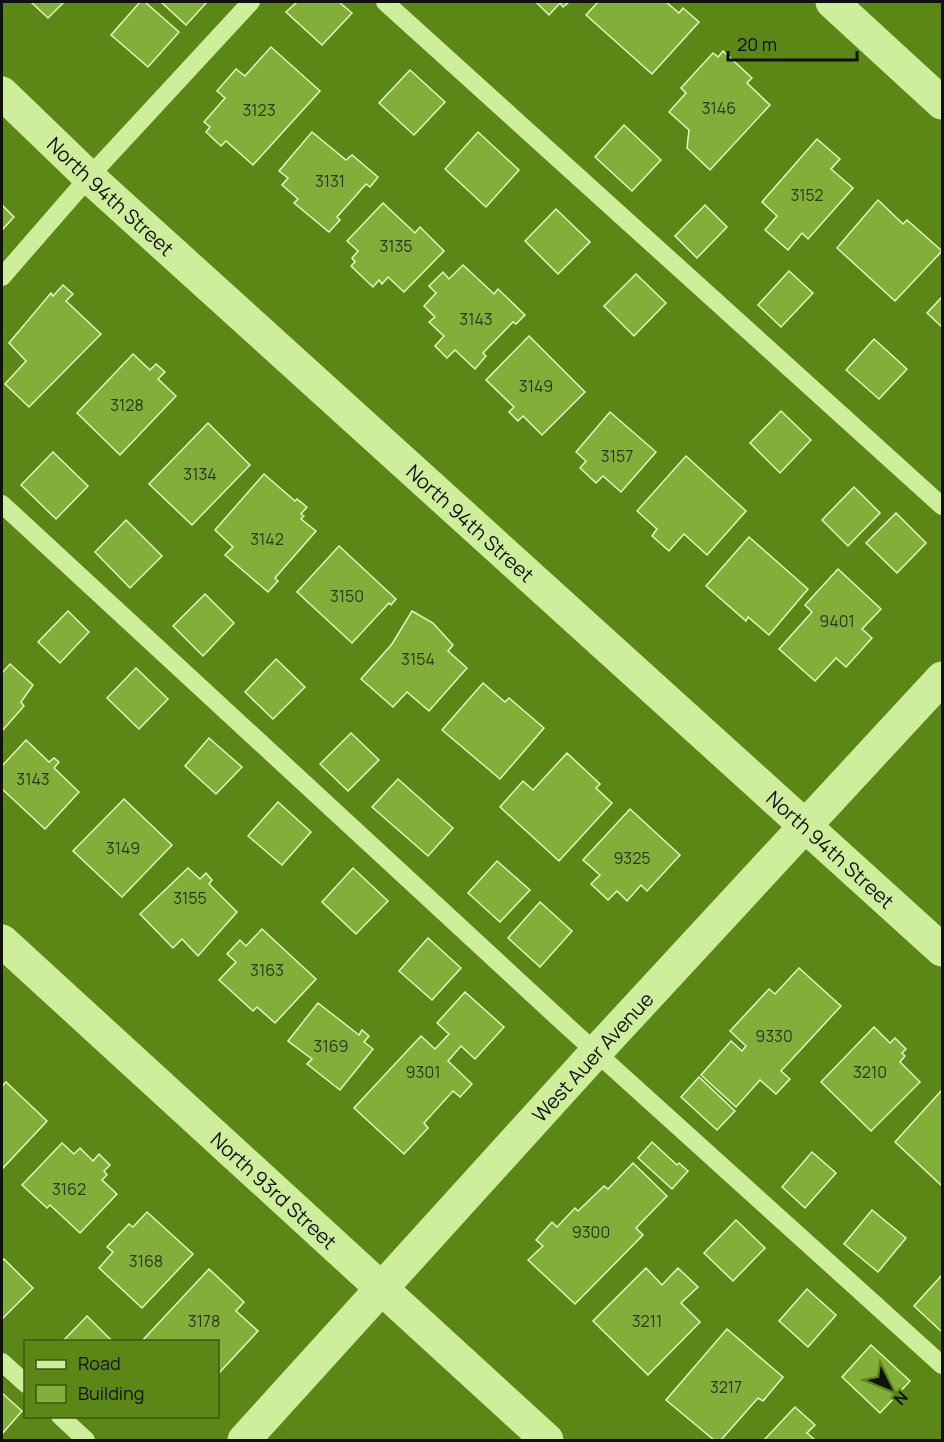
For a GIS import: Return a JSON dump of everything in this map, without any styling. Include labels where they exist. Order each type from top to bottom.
[{"type":"street","points":[[832,2],[942,103]]},
{"type":"street","name":"North 94th Street","points":[[2,93],[89,177],[942,950]]},
{"type":"street","name":"West Auer Avenue","points":[[244,1440],[596,1052],[942,678]]},
{"type":"street","name":"North 93rd Street","points":[[2,941],[547,1440]]},
{"type":"lane","points":[[2,277],[89,177],[251,2]]},
{"type":"lane","points":[[385,2],[942,506]]},
{"type":"lane","points":[[2,504],[596,1052],[942,1365]]},
{"type":"lane","points":[[2,1362],[24,1382]]},
{"type":"lane","points":[[62,1418],[86,1440]]},
{"type":"building","points":[[31,2],[64,2],[48,18]]},
{"type":"building","points":[[140,2],[145,2],[179,32],[148,67],[111,35]]},
{"type":"building","points":[[161,2],[207,2],[186,25]]},
{"type":"building","points":[[297,2],[339,2],[352,13],[322,45],[286,12]]},
{"type":"building","points":[[536,2],[569,2],[563,7],[560,3],[549,15]]},
{"type":"building","points":[[598,2],[666,2],[679,13],[683,8],[699,22],[652,74],[586,15]]},
{"type":"building","points":[[271,47],[320,91],[253,165],[226,141],[221,146],[206,132],[210,127],[204,122],[225,98],[217,91],[236,69],[245,76]]},
{"type":"building","points":[[723,51],[752,78],[747,83],[770,105],[710,170],[687,148],[689,130],[669,112],[686,93],[681,88],[713,53],[718,57]]},
{"type":"building","points":[[410,70],[445,102],[414,135],[379,103]]},
{"type":"building","points":[[624,125],[661,160],[632,191],[595,157]]},
{"type":"building","points":[[312,132],[346,160],[352,155],[378,177],[370,187],[366,184],[337,217],[340,220],[329,232],[294,203],[298,199],[282,185],[288,178],[279,171]]},
{"type":"building","points":[[478,132],[519,170],[486,207],[445,169]]},
{"type":"building","points":[[817,139],[840,159],[831,169],[853,188],[808,239],[802,233],[788,250],[765,230],[777,216],[762,202]]},
{"type":"building","points":[[878,200],[903,224],[907,220],[942,251],[895,301],[837,248]]},
{"type":"building","points":[[383,203],[415,233],[420,227],[444,251],[404,292],[388,277],[382,284],[379,280],[373,287],[351,266],[355,262],[352,258],[358,251],[347,241]]},
{"type":"building","points":[[2,205],[14,217],[2,230]]},
{"type":"building","points":[[705,205],[727,227],[697,258],[675,236]]},
{"type":"building","points":[[556,209],[590,242],[558,274],[525,241]]},
{"type":"building","points":[[463,265],[494,294],[498,289],[525,315],[516,324],[513,322],[483,353],[486,356],[475,369],[455,350],[447,358],[435,346],[444,336],[429,322],[435,317],[424,306],[436,293],[429,286],[443,272],[449,279]]},
{"type":"building","points":[[789,271],[813,293],[781,327],[758,305]]},
{"type":"building","points":[[636,274],[666,303],[634,336],[604,306]]},
{"type":"building","points":[[63,285],[73,294],[66,301],[101,334],[29,407],[5,384],[26,361],[9,343],[51,293],[53,296]]},
{"type":"building","points":[[942,297],[942,327],[927,313]]},
{"type":"building","points":[[529,336],[585,392],[542,435],[523,416],[518,421],[509,412],[514,407],[486,380]]},
{"type":"building","points":[[874,339],[907,369],[879,399],[846,370]]},
{"type":"building","points":[[133,354],[150,370],[156,364],[165,372],[158,379],[176,396],[120,455],[77,413]]},
{"type":"building","points":[[781,411],[811,440],[780,473],[750,443]]},
{"type":"building","points":[[610,412],[656,452],[621,492],[603,476],[596,483],[580,468],[586,461],[576,452]]},
{"type":"building","points":[[208,423],[250,465],[192,525],[149,484]]},
{"type":"building","points":[[53,452],[88,486],[56,519],[21,485]]},
{"type":"building","points":[[686,456],[746,511],[707,555],[684,534],[669,551],[652,536],[657,529],[637,511]]},
{"type":"building","points":[[264,474],[295,501],[297,499],[307,507],[301,514],[304,516],[301,519],[316,531],[275,578],[278,581],[268,592],[225,555],[233,547],[215,530]]},
{"type":"building","points":[[854,487],[880,513],[848,546],[822,520]]},
{"type":"building","points":[[896,513],[926,543],[897,573],[866,543]]},
{"type":"building","points":[[126,520],[162,556],[130,588],[95,552]]},
{"type":"building","points":[[749,537],[808,589],[769,635],[748,617],[746,621],[706,586]]},
{"type":"building","points":[[339,546],[396,599],[391,605],[389,603],[352,643],[297,592]]},
{"type":"building","points":[[838,569],[881,609],[862,629],[872,638],[846,667],[836,658],[815,681],[779,649],[812,612],[805,605]]},
{"type":"building","points":[[205,594],[234,623],[203,656],[173,626]]},
{"type":"building","points":[[68,611],[89,632],[60,663],[38,642]]},
{"type":"building","points":[[412,611],[433,623],[453,645],[448,651],[467,668],[429,711],[407,692],[393,707],[361,679],[392,644]]},
{"type":"building","points":[[276,659],[305,687],[273,719],[245,692]]},
{"type":"building","points":[[10,664],[33,685],[21,702],[24,706],[2,731],[2,673]]},
{"type":"building","points":[[136,668],[168,699],[139,729],[107,698]]},
{"type":"building","points":[[483,683],[505,702],[509,698],[544,728],[500,779],[442,730]]},
{"type":"building","points":[[351,733],[379,760],[348,791],[320,764]]},
{"type":"building","points":[[209,738],[242,767],[216,794],[185,766]]},
{"type":"building","points":[[26,740],[49,762],[54,758],[59,762],[54,768],[79,792],[45,829],[2,789],[2,766]]},
{"type":"building","points":[[567,753],[600,784],[596,788],[612,803],[559,861],[500,807],[523,781],[533,790]]},
{"type":"building","points":[[398,779],[453,828],[428,856],[372,807]]},
{"type":"building","points":[[124,799],[172,845],[122,897],[73,851]]},
{"type":"building","points":[[278,802],[311,832],[282,865],[248,836]]},
{"type":"building","points":[[630,809],[680,855],[647,891],[641,885],[627,901],[617,891],[608,900],[591,884],[600,875],[583,860]]},
{"type":"building","points":[[497,861],[530,890],[500,922],[468,893]]},
{"type":"building","points":[[188,868],[200,879],[206,873],[212,880],[209,884],[237,912],[198,956],[182,939],[173,948],[140,914]]},
{"type":"building","points":[[353,868],[388,901],[356,934],[322,902]]},
{"type":"building","points":[[540,902],[572,931],[540,967],[508,938]]},
{"type":"building","points":[[262,929],[316,979],[275,1023],[257,1007],[253,1011],[219,980],[236,962],[227,954],[240,940],[246,946]]},
{"type":"building","points":[[428,938],[461,968],[432,1000],[399,971]]},
{"type":"building","points":[[799,968],[841,1006],[781,1071],[790,1079],[776,1094],[760,1080],[736,1107],[701,1075],[731,1041],[742,1051],[746,1046],[730,1031],[769,989],[775,994]]},
{"type":"building","points":[[465,992],[504,1027],[475,1059],[461,1046],[448,1061],[472,1084],[460,1097],[453,1091],[424,1123],[428,1128],[404,1154],[354,1108],[421,1036],[435,1049],[449,1034],[437,1023]]},
{"type":"building","points":[[318,1003],[359,1035],[362,1030],[369,1036],[364,1042],[373,1049],[340,1090],[307,1064],[312,1059],[288,1041]]},
{"type":"building","points":[[874,1027],[890,1043],[895,1038],[906,1049],[902,1053],[905,1056],[900,1062],[920,1082],[871,1131],[821,1082]]},
{"type":"building","points":[[699,1077],[735,1111],[717,1130],[681,1097]]},
{"type":"building","points":[[6,1082],[47,1121],[2,1169],[2,1086]]},
{"type":"building","points":[[941,1091],[942,1093],[942,1186],[895,1142]]},
{"type":"building","points":[[652,1142],[677,1165],[679,1163],[688,1171],[672,1189],[638,1158]]},
{"type":"building","points":[[62,1143],[74,1154],[80,1148],[93,1161],[99,1154],[110,1165],[104,1171],[107,1175],[102,1180],[117,1194],[80,1233],[50,1205],[47,1208],[22,1185]]},
{"type":"building","points":[[812,1152],[836,1173],[805,1208],[782,1187]]},
{"type":"building","points":[[633,1163],[667,1196],[636,1228],[643,1235],[575,1304],[528,1260],[543,1246],[536,1240],[552,1222],[557,1227],[575,1208],[578,1211],[604,1186],[608,1189]]},
{"type":"building","points":[[872,1210],[906,1238],[878,1272],[844,1244]]},
{"type":"building","points":[[147,1212],[193,1254],[142,1308],[99,1268],[113,1252],[107,1247],[129,1224],[133,1227]]},
{"type":"building","points":[[736,1220],[765,1248],[733,1281],[704,1253]]},
{"type":"building","points":[[4,1259],[33,1288],[2,1319],[2,1261]]},
{"type":"building","points":[[646,1268],[662,1285],[678,1268],[698,1287],[681,1303],[700,1322],[648,1375],[593,1321]]},
{"type":"building","points":[[209,1269],[244,1302],[236,1311],[258,1331],[219,1373],[219,1340],[143,1340]]},
{"type":"building","points":[[942,1275],[942,1332],[914,1306]]},
{"type":"building","points":[[807,1289],[836,1315],[808,1347],[779,1321]]},
{"type":"building","points":[[87,1316],[111,1340],[64,1340]]},
{"type":"building","points":[[727,1329],[783,1377],[763,1401],[758,1398],[721,1440],[714,1440],[666,1400]]},
{"type":"building","points":[[871,1345],[910,1381],[880,1413],[842,1377]]},
{"type":"building","points":[[2,1393],[22,1411],[2,1434]]},
{"type":"building","points":[[795,1407],[815,1425],[807,1433],[815,1440],[764,1440]]}]
